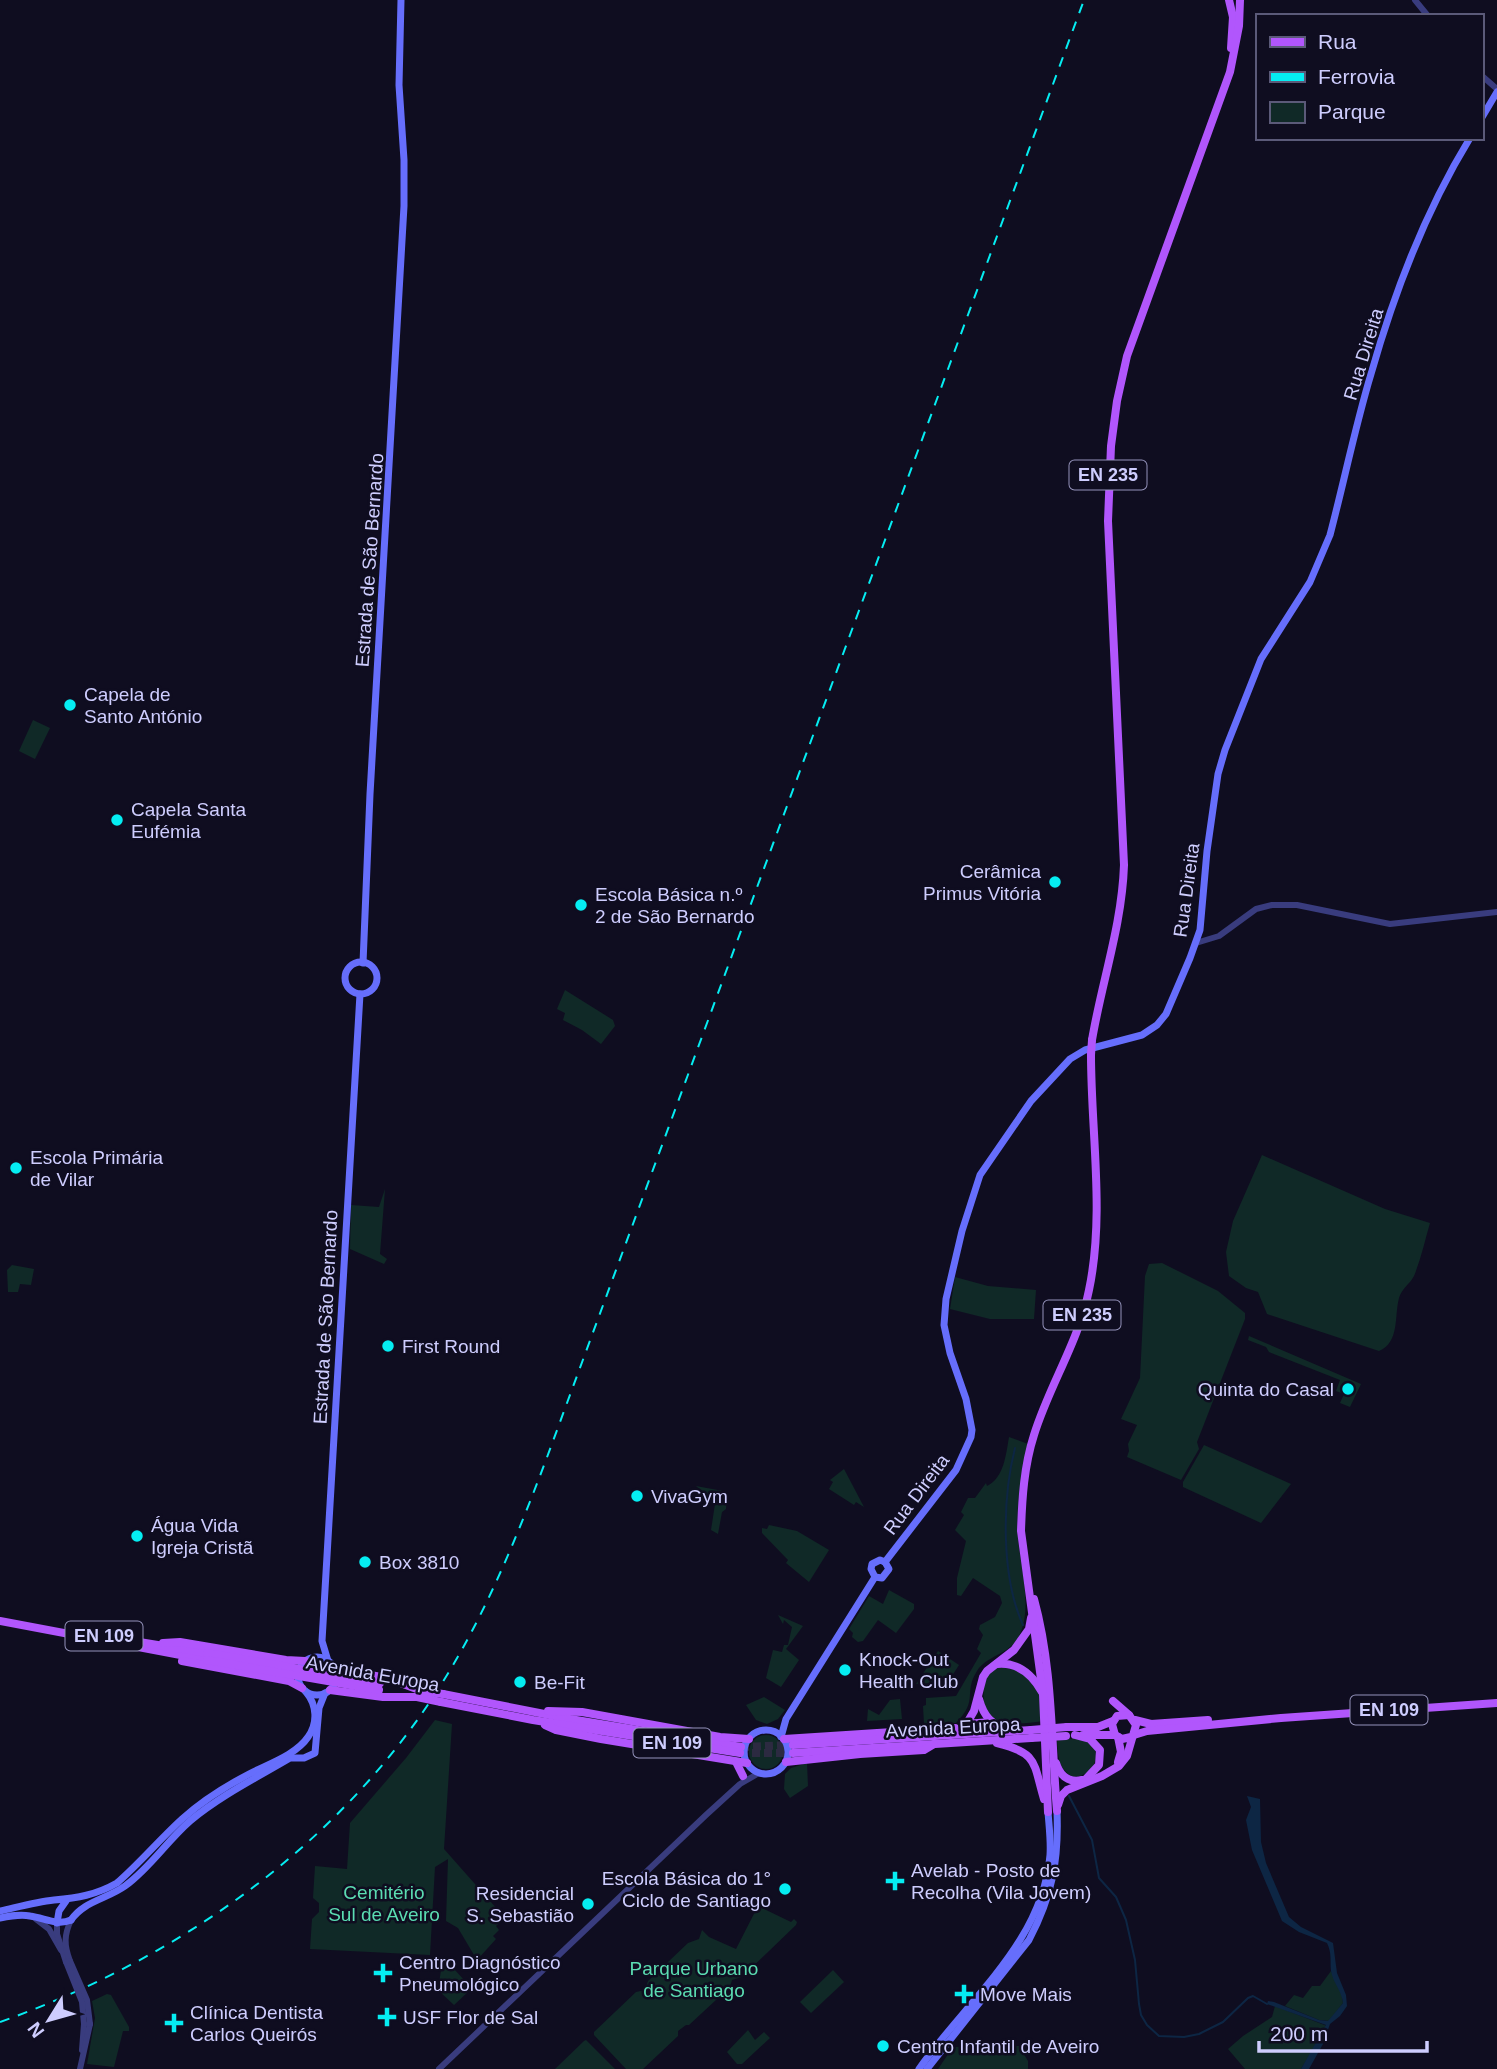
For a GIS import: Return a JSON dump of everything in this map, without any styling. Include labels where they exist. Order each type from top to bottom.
[{"type":"main road","name":"Estrada de São Bernardo","points":[[363,963],[370,794],[404,206],[399,85],[401,0]]},
{"type":"main road","points":[[1229,0],[1233,16],[1230,72]]},
{"type":"main road","name":"EN 235","points":[[927,2069],[1029,1940],[1040,1919],[1054,1878],[1058,1852],[1052,1812],[1044,1695],[1030,1601],[1021,1507],[1027,1460],[1034,1435],[1082,1317],[1096,1253],[1091,1055],[1098,1005],[1119,921],[1124,865],[1108,473],[1112,435],[1127,356],[1230,72],[1239,26],[1240,0]]},
{"type":"main road","points":[[1483,115],[1497,90]]},
{"type":"main road","name":"Rua Direita","points":[[885,1562],[956,1470],[971,1437],[966,1399],[950,1353],[944,1325],[946,1299],[959,1241],[979,1175],[1031,1101],[1070,1059],[1085,1050],[1142,1035],[1157,1025],[1174,998],[1199,930],[1207,851],[1224,750],[1261,659],[1310,582],[1322,555],[1337,511],[1379,345],[1441,187],[1469,140]]},
{"type":"main road","points":[[363,963],[373,968],[376,981],[369,992],[360,994],[349,988],[345,976],[354,964],[363,963]]},
{"type":"main road","name":"Estrada de São Bernardo","points":[[304,1758],[315,1752],[319,1708],[335,1681],[322,1641],[360,994]]},
{"type":"main road","name":"Rua Direita","points":[[880,1560],[885,1562],[889,1569],[887,1574],[880,1578],[875,1577],[871,1572],[872,1564],[880,1560]]},
{"type":"main road","name":"EN 235","points":[[919,2069],[1023,1936],[1033,1918],[1047,1878],[1051,1853],[1052,1743],[1043,1635],[1026,1566]]},
{"type":"main road","name":"Rua Direita","points":[[786,1719],[875,1577]]},
{"type":"main road","points":[[967,1723],[974,1711],[983,1676],[1014,1650],[1028,1629],[1031,1620],[1030,1601]]},
{"type":"main road","name":"Avenida Europa","points":[[0,1619],[154,1644],[207,1657]]},
{"type":"main road","name":"Avenida Europa","points":[[0,1619],[167,1653],[207,1657],[379,1686],[535,1716],[741,1750]]},
{"type":"main road","points":[[0,1911],[55,1900],[66,1901],[105,1890],[117,1883],[183,1818],[212,1796],[307,1740],[314,1724],[314,1705],[298,1676],[301,1665],[322,1641]]},
{"type":"main road","points":[[154,1644],[180,1642],[286,1660],[322,1658],[342,1670],[387,1678],[420,1694]]},
{"type":"main road","points":[[167,1653],[198,1665],[289,1681],[312,1695],[327,1692],[383,1697],[420,1694]]},
{"type":"main road","points":[[997,1664],[1004,1663],[1021,1668],[1029,1674],[1044,1695]]},
{"type":"main road","points":[[978,1697],[982,1712],[991,1723]]},
{"type":"main road","points":[[1052,1743],[1060,1773],[1070,1780],[1085,1780],[1120,1760],[1121,1752],[1112,1728],[1113,1701],[1132,1718],[1136,1729],[1127,1756],[1119,1766],[1067,1790],[1052,1812]]},
{"type":"main road","name":"Avenida Europa","points":[[1069,1733],[1098,1727],[1120,1715],[1150,1724],[1497,1703]]},
{"type":"main road","points":[[535,1716],[556,1710],[582,1712],[720,1737],[749,1739]]},
{"type":"main road","points":[[535,1716],[555,1730],[748,1764],[759,1773],[776,1772],[786,1762],[788,1751],[782,1738],[786,1719]]},
{"type":"main road","name":"Avenida Europa","points":[[1031,1734],[1012,1731],[793,1749],[988,1741],[1031,1734],[1069,1733],[1116,1736],[1124,1739],[1147,1731],[1281,1718]]},
{"type":"main road","points":[[748,1764],[744,1751],[749,1739],[786,1719]]},
{"type":"main road","points":[[912,1738],[967,1723],[991,1723],[1012,1731]]},
{"type":"main road","points":[[767,1731],[782,1738],[955,1728]]},
{"type":"main road","points":[[1069,1733],[1090,1739],[1100,1750],[1099,1765],[1085,1780]]},
{"type":"main road","points":[[988,1741],[1015,1747],[1030,1758],[1037,1769],[1052,1812]]},
{"type":"main road","points":[[786,1762],[924,1750],[937,1743]]},
{"type":"main road","points":[[299,1746],[299,1754],[304,1758]]},
{"type":"main road","points":[[0,1918],[32,1916],[62,1924],[71,1920],[77,1911],[109,1896],[132,1881],[188,1823],[216,1801],[290,1758],[304,1758]]},
{"type":"main road","points":[[736,1762],[741,1780]]},
{"type":"main road","points":[[66,1901],[72,1910],[71,1920]]},
{"type":"main road","points":[[57,1923],[59,1911],[66,1901]]},
{"type":"street","points":[[1415,0],[1427,14]]},
{"type":"street","points":[[1483,77],[1497,90]]},
{"type":"street","points":[[1196,943],[1219,936],[1255,909],[1272,905],[1297,905],[1390,924],[1497,912]]},
{"type":"street","points":[[741,1780],[748,1764]]},
{"type":"street","points":[[439,2069],[741,1780],[759,1773]]},
{"type":"street","points":[[32,1916],[49,1929],[68,1961]]},
{"type":"street","points":[[71,1920],[65,1938],[65,1949],[87,2024],[80,2069]]},
{"type":"street","points":[[57,1923],[61,1950]]},
{"type":"green space","points":[[33,720],[50,728],[35,759],[19,751]]},
{"type":"green space","points":[[565,990],[613,1020],[615,1026],[601,1044],[563,1020],[565,1013],[557,1009]]},
{"type":"green space","points":[[1262,1155],[1385,1209],[1430,1223],[1414,1276],[1399,1298],[1395,1328],[1386,1347],[1379,1351],[1267,1314],[1258,1292],[1246,1288],[1229,1276],[1226,1252],[1233,1221]]},
{"type":"green space","points":[[385,1189],[380,1254],[387,1259],[384,1264],[350,1249],[351,1205],[379,1207]]},
{"type":"green space","points":[[1162,1263],[1218,1291],[1245,1313],[1197,1442],[1199,1449],[1181,1480],[1127,1457],[1128,1444],[1137,1425],[1121,1419],[1140,1378],[1145,1276],[1149,1264]]},
{"type":"green space","points":[[12,1265],[34,1269],[31,1285],[20,1284],[18,1292],[8,1292],[7,1270]]},
{"type":"green space","points":[[955,1277],[988,1286],[1036,1290],[1034,1319],[990,1319],[950,1309]]},
{"type":"green space","points":[[1249,1336],[1361,1384],[1350,1407],[1340,1403],[1344,1394],[1336,1391],[1340,1380],[1269,1352],[1266,1347],[1248,1340]]},
{"type":"green space","points":[[1009,1437],[1028,1444],[1017,1523],[1025,1594],[1024,1622],[1011,1647],[987,1661],[977,1671],[971,1685],[967,1708],[956,1723],[924,1724],[923,1706],[926,1705],[926,1698],[956,1696],[981,1653],[977,1649],[983,1635],[979,1629],[980,1625],[995,1617],[1002,1603],[1000,1596],[973,1578],[961,1596],[957,1595],[957,1578],[966,1541],[955,1530],[964,1515],[961,1512],[968,1498],[975,1498],[986,1483],[987,1486],[993,1482],[1001,1471]]},
{"type":"green space","points":[[1204,1445],[1291,1484],[1261,1523],[1183,1487],[1183,1482]]},
{"type":"green space","points":[[844,1469],[864,1507],[856,1502],[854,1505],[829,1489],[833,1482],[830,1480]]},
{"type":"green space","points":[[696,1486],[723,1491],[727,1496],[718,1534],[711,1530],[715,1504]]},
{"type":"green space","points":[[769,1525],[797,1531],[829,1550],[809,1582],[786,1563],[788,1560],[762,1533],[762,1528],[767,1529]]},
{"type":"green space","points":[[889,1590],[914,1604],[914,1609],[896,1633],[878,1620],[863,1641],[858,1642],[849,1629],[869,1596],[883,1604]]},
{"type":"green space","points":[[778,1615],[803,1626],[786,1649],[799,1660],[781,1687],[766,1678],[773,1650],[782,1652],[784,1645],[788,1645],[792,1627],[784,1620],[783,1624]]},
{"type":"green space","points":[[938,1651],[959,1665],[948,1682],[916,1684]]},
{"type":"green space","points":[[998,1667],[1021,1672],[1034,1683],[1040,1699],[1043,1721],[1004,1722],[988,1712],[984,1703],[987,1674]]},
{"type":"green space","points":[[764,1697],[785,1710],[778,1719],[767,1724],[756,1720],[746,1705]]},
{"type":"green space","points":[[900,1699],[902,1719],[867,1721],[868,1709],[879,1715],[890,1700]]},
{"type":"green space","name":"Cemitério Sul de Aveiro","points":[[435,1720],[452,1724],[444,1849],[505,1918],[496,1926],[499,1930],[493,1936],[496,1939],[477,1960],[458,1928],[446,1921],[448,1859],[435,1867],[430,1955],[310,1949],[312,1919],[319,1912],[319,1903],[313,1898],[315,1866],[347,1869],[350,1823]]},
{"type":"green space","points":[[766,1735],[778,1740],[783,1752],[778,1764],[766,1769],[754,1764],[749,1752],[754,1740]]},
{"type":"green space","points":[[1079,1738],[1093,1746],[1096,1759],[1088,1772],[1073,1777],[1062,1766],[1057,1740]]},
{"type":"green space","points":[[807,1763],[808,1786],[790,1798],[784,1789],[785,1774],[791,1768]]},
{"type":"green space","name":"Parque Urbano de Santiago","points":[[758,1906],[791,1922],[794,1919],[796,1925],[742,1977],[732,1980],[730,1987],[689,2025],[678,2031],[678,2036],[643,2069],[626,2069],[594,2032],[636,1992],[645,1990],[648,1981],[688,1943],[699,1939],[702,1930],[709,1937],[736,1949]]},
{"type":"green space","points":[[443,1957],[465,1981],[462,1984],[469,1991],[454,2005],[438,1990]]},
{"type":"green space","points":[[833,1970],[844,1982],[811,2013],[800,2002]]},
{"type":"green space","points":[[1331,1971],[1343,2003],[1329,2021],[1319,2020],[1285,2006],[1294,1995],[1303,1998],[1312,1986],[1320,1986]]},
{"type":"green space","points":[[107,1994],[111,1995],[129,2027],[129,2031],[123,2031],[114,2067],[87,2064],[95,2018],[92,2001]]},
{"type":"green space","points":[[1275,2006],[1327,2026],[1301,2069],[1245,2069],[1228,2049],[1272,2017]]},
{"type":"green space","points":[[748,2030],[755,2040],[764,2032],[770,2038],[742,2064],[737,2064],[727,2052]]},
{"type":"green space","name":"Parque Urbano de Santiago","points":[[584,2041],[615,2069],[555,2069]]},
{"type":"green space","points":[[1019,2046],[1028,2061],[1028,2069],[938,2069],[953,2047]]},
{"type":"water","points":[[1247,1796],[1260,1799],[1261,1842],[1266,1863],[1289,1917],[1301,1927],[1333,1943],[1337,1973],[1346,1995],[1347,2006],[1330,2024],[1323,2044],[1309,2069],[1301,2069],[1326,2025],[1267,2004],[1268,2001],[1328,2021],[1343,2003],[1332,1975],[1327,1943],[1299,1932],[1282,1921],[1252,1850],[1246,1820],[1251,1807]]},
{"type":"waterway","points":[[1015,1448],[1006,1514],[1007,1561],[1016,1606],[1023,1625]]},
{"type":"waterway","points":[[1069,1796],[1092,1840],[1099,1878],[1116,1897],[1126,1920],[1135,1960],[1141,2015],[1147,2025],[1159,2036],[1184,2037],[1199,2034],[1223,2022],[1253,1996],[1267,2004]]},
{"type":"tunnel","points":[[741,1747],[793,1745]]},
{"type":"tunnel","points":[[740,1753],[793,1753]]},
{"type":"railway","points":[[0,2022],[70,1994],[138,1961],[203,1923],[264,1879],[320,1830],[372,1777],[419,1717],[473,1630],[507,1558],[546,1460],[1084,0]]},
{"type":"place","name":"Capela de Santo António","points":[[70,705]]},
{"type":"place","name":"Capela Santa Eufémia","points":[[117,820]]},
{"type":"place","name":"Cerâmica Primus Vitória","points":[[1055,882]]},
{"type":"place","name":"Escola Básica n.º 2 de São Bernardo","points":[[581,905]]},
{"type":"place","name":"Escola Primária de Vilar","points":[[16,1168]]},
{"type":"place","name":"First Round","points":[[388,1346]]},
{"type":"place","name":"Quinta do Casal","points":[[1348,1389]]},
{"type":"place","name":"VivaGym","points":[[637,1496]]},
{"type":"place","name":"Água Vida Igreja Cristã","points":[[137,1536]]},
{"type":"place","name":"Box 3810","points":[[365,1562]]},
{"type":"place","name":"Knock-Out Health Club","points":[[845,1670]]},
{"type":"place","name":"Be-Fit","points":[[520,1682]]},
{"type":"place","name":"Avelab - Posto de Recolha (Vila Jovem)","points":[[895,1881]]},
{"type":"place","name":"Escola Básica do 1° Ciclo de Santiago","points":[[785,1889]]},
{"type":"place","name":"Residencial S. Sebastião","points":[[588,1904]]},
{"type":"place","name":"Centro Diagnóstico Pneumológico","points":[[383,1973]]},
{"type":"place","name":"Move Mais","points":[[964,1994]]},
{"type":"place","name":"USF Flor de Sal","points":[[387,2017]]},
{"type":"place","name":"Clínica Dentista Carlos Queirós","points":[[174,2023]]},
{"type":"place","name":"Centro Infantil de Aveiro","points":[[883,2046]]}]
